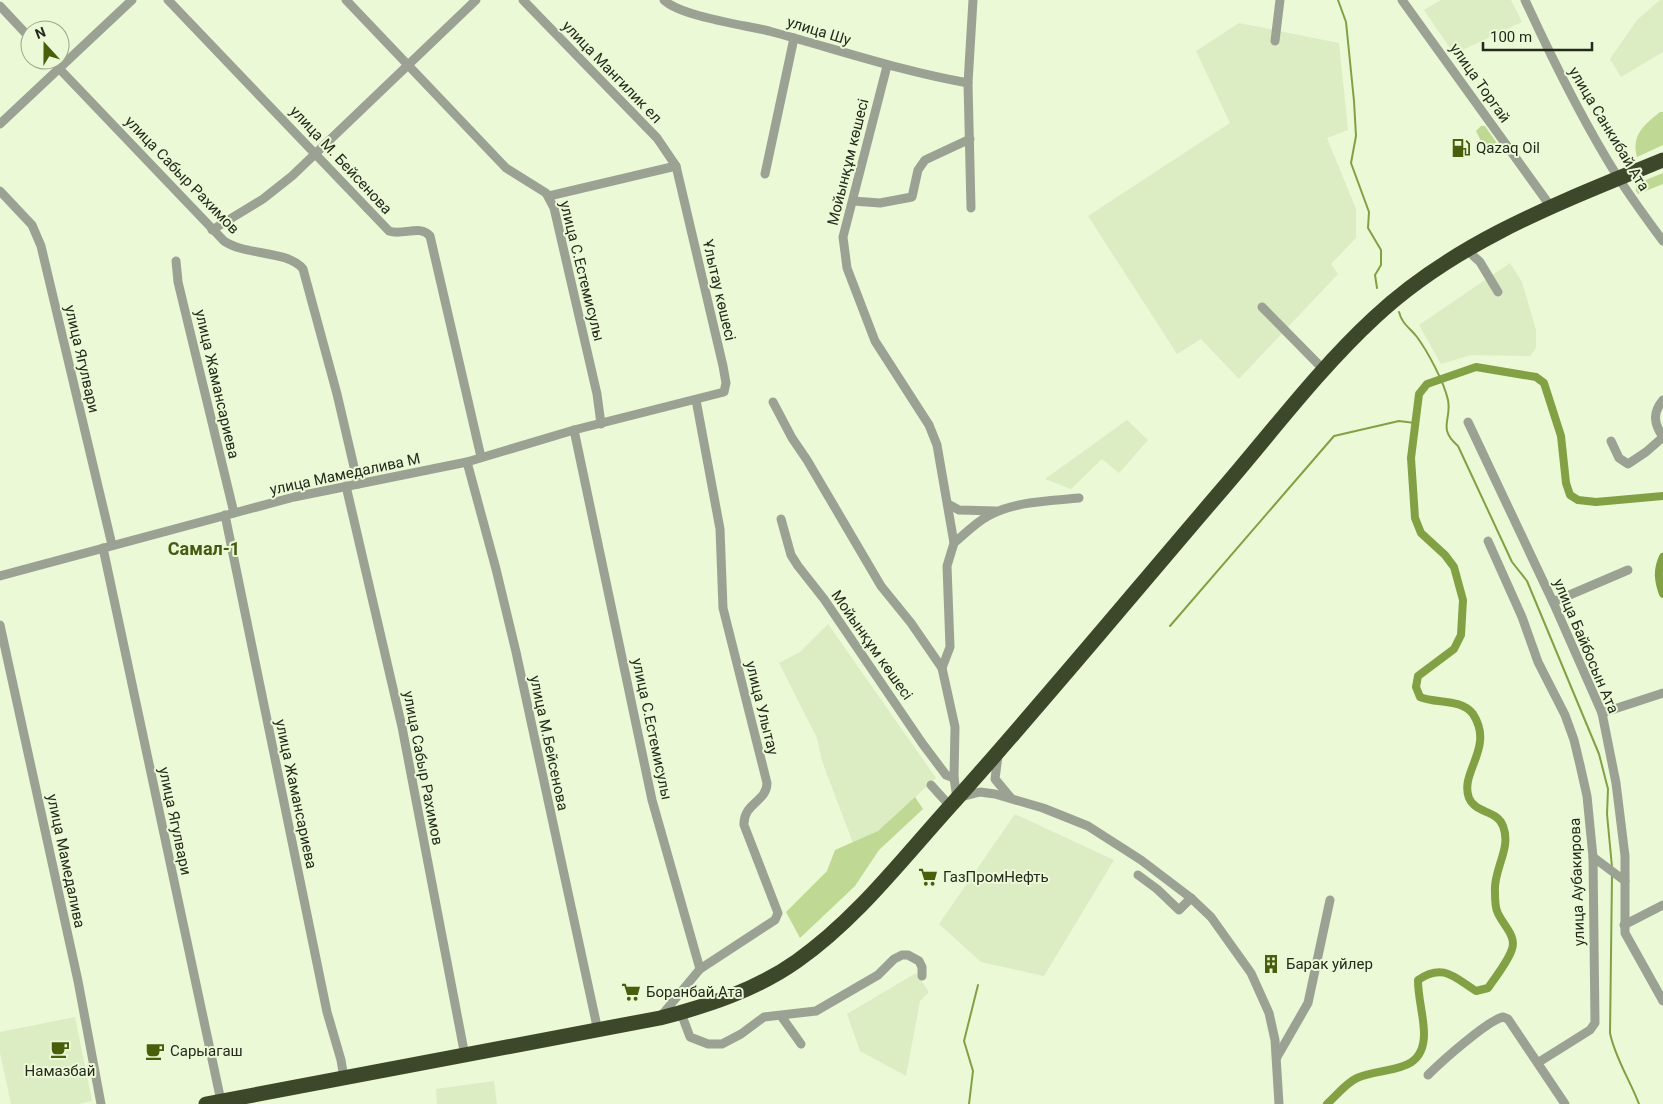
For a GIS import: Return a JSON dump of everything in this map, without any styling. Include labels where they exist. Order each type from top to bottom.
[{"type":"highway","points":[[213,1102],[660,1018],[712,1003],[757,985],[794,963],[820,944],[856,910],[954,802],[1325,371],[1385,308],[1410,287],[1466,249],[1551,208],[1663,160]]},
{"type":"street","points":[[70,58],[132,0]]},
{"type":"street","name":"улица М. Бейсенова","points":[[168,0],[317,153],[389,231],[398,233],[421,230],[430,236],[481,458]]},
{"type":"street","name":"улица С.Естемисулы","points":[[346,0],[506,168],[549,196],[554,208],[595,385],[601,424]]},
{"type":"street","points":[[212,230],[263,199],[317,153],[410,66],[476,0]]},
{"type":"street","name":"улица Мангилик ел","points":[[523,0],[657,138],[676,166]]},
{"type":"street","name":"улица Шу","points":[[664,0],[683,11],[794,38],[887,66],[968,83]]},
{"type":"street","points":[[971,208],[968,83],[973,0]]},
{"type":"street","points":[[1275,41],[1280,0]]},
{"type":"street","name":"улица Торгай","points":[[1402,0],[1551,208]]},
{"type":"street","name":"улица Санкибай Ата","points":[[1525,0],[1572,98],[1618,178],[1663,241]]},
{"type":"street","points":[[0,6],[20,27]]},
{"type":"street","points":[[765,174],[794,38]]},
{"type":"street","name":"Мойынқұм көшесі","points":[[887,66],[843,237],[848,268],[876,342],[934,436],[954,543],[947,566],[950,647],[942,668]]},
{"type":"street","points":[[0,124],[57,70]]},
{"type":"street","name":"улица Сабыр Рахимов","points":[[61,70],[224,241],[238,249],[293,261],[303,269],[337,394],[358,484]]},
{"type":"street","points":[[853,201],[880,203],[912,197],[918,170],[925,160],[970,139]]},
{"type":"street","points":[[549,196],[676,166]]},
{"type":"street","name":"Ұлытау көшесі","points":[[676,166],[726,383],[726,388],[722,394],[696,400]]},
{"type":"street","name":"улица Ягулвари","points":[[0,191],[32,224],[41,246],[107,547],[213,1102]]},
{"type":"street","points":[[1466,249],[1480,262],[1498,292]]},
{"type":"street","name":"улица Жамансариева","points":[[176,261],[178,282],[230,514],[327,1012],[341,1060],[344,1078]]},
{"type":"street","points":[[1262,307],[1325,371]]},
{"type":"street","name":"улица Мамедалива М","points":[[0,576],[230,514],[346,486],[467,462],[574,430],[696,400]]},
{"type":"street","name":"улица Улытау","points":[[696,400],[720,530],[723,608],[766,783],[763,795],[745,814],[744,825],[778,913],[775,920],[700,969]]},
{"type":"street","points":[[1611,441],[1619,458],[1628,464],[1646,452],[1663,437],[1653,425],[1655,412],[1663,400]]},
{"type":"street","points":[[773,402],[792,438],[807,460],[881,586],[911,623],[942,668],[955,727],[954,802]]},
{"type":"street","name":"улица Байбосын Ата","points":[[1468,422],[1553,602],[1602,713],[1616,783],[1618,875],[1627,941],[1663,1001]]},
{"type":"street","name":"улица С.Естемисулы","points":[[574,430],[652,800],[700,969]]},
{"type":"street","name":"улица М.Бейсенова","points":[[467,462],[516,652],[598,1031]]},
{"type":"street","name":"улица Сабыр Рахимов","points":[[346,486],[402,728],[465,1056]]},
{"type":"street","points":[[954,543],[980,521],[999,511],[1040,501],[1080,498]]},
{"type":"street","points":[[948,504],[960,510],[999,511]]},
{"type":"street","name":"Мойынқұм көшесі","points":[[781,519],[791,556],[824,599],[922,743],[946,775],[954,778]]},
{"type":"street","name":"улица Аубакирова","points":[[1488,541],[1522,617],[1538,662],[1574,740],[1587,796],[1593,857],[1595,1023],[1583,1035],[1539,1062]]},
{"type":"street","points":[[1553,602],[1628,570]]},
{"type":"street","name":"улица Мамедалива","points":[[0,625],[78,980],[100,1104]]},
{"type":"street","points":[[1602,713],[1663,693]]},
{"type":"street","points":[[1000,750],[994,771],[995,779],[1012,799]]},
{"type":"street","points":[[931,785],[954,802]]},
{"type":"street","points":[[954,802],[980,792],[1012,799],[1073,820],[1109,838],[1191,898],[1211,917],[1251,973],[1272,1022],[1277,1058],[1279,1104]]},
{"type":"street","points":[[1593,857],[1618,875]]},
{"type":"street","points":[[1138,874],[1158,889],[1179,910],[1191,898]]},
{"type":"street","points":[[1277,1058],[1308,1003],[1330,900]]},
{"type":"street","points":[[1624,925],[1663,905]]},
{"type":"street","points":[[680,1012],[690,1037],[696,1043],[722,1044],[741,1034],[758,1020],[816,1011],[878,975],[894,959],[902,955],[908,955],[919,961],[922,967],[922,976]]},
{"type":"street","points":[[660,1018],[700,969]]},
{"type":"street","points":[[781,1016],[786,1027],[801,1044]]},
{"type":"street","points":[[1428,1075],[1496,1019],[1503,1017],[1508,1019],[1539,1062],[1565,1104]]},
{"type":"shaded area","points":[[1441,0],[1511,0],[1522,22],[1454,54],[1424,10]]},
{"type":"shaded area","points":[[1660,0],[1663,0],[1663,52],[1621,77],[1610,59],[1637,20]]},
{"type":"shaded area","points":[[1239,23],[1339,43],[1348,130],[1327,138],[1356,209],[1356,238],[1331,264],[1338,274],[1239,379],[1201,339],[1177,354],[1088,216],[1230,123],[1196,51]]},
{"type":"shaded area","points":[[1660,112],[1663,112],[1663,145],[1637,157],[1636,143],[1640,131]]},
{"type":"shaded area","points":[[1481,126],[1485,126],[1503,152],[1485,149],[1476,131]]},
{"type":"shaded area","points":[[1663,173],[1663,184],[1638,194],[1636,184]]},
{"type":"shaded area","points":[[1510,263],[1522,282],[1536,330],[1536,348],[1530,356],[1471,355],[1441,364],[1419,325]]},
{"type":"shaded area","points":[[1127,420],[1148,440],[1119,473],[1102,459],[1071,489],[1045,479]]},
{"type":"shaded area","points":[[828,624],[936,778],[878,831],[853,843],[822,761],[817,738],[779,663],[800,652]]},
{"type":"shaded area","points":[[915,797],[923,809],[879,850],[855,886],[800,938],[786,912],[827,871],[835,850],[878,831]]},
{"type":"shaded area","points":[[1015,814],[1114,860],[1044,976],[981,962],[939,924]]},
{"type":"shaded area","points":[[916,973],[929,992],[920,1001],[906,1076],[860,1051],[847,1014]]},
{"type":"shaded area","points":[[75,1017],[92,1101],[79,1104],[11,1104],[0,1053],[0,1032]]},
{"type":"shaded area","points":[[494,1081],[497,1104],[437,1104],[436,1089]]},
{"type":"waterway","points":[[1338,0],[1346,22],[1354,101],[1356,136],[1351,163],[1369,212],[1368,228],[1381,250],[1381,265],[1375,275],[1377,288]]},
{"type":"waterway","points":[[1399,312],[1404,323],[1421,343],[1439,376],[1448,400],[1448,434],[1458,446],[1512,562],[1527,581],[1599,754],[1608,789],[1607,814],[1612,867]]},
{"type":"waterway","points":[[1327,1104],[1353,1080],[1367,1074],[1400,1067],[1410,1063],[1417,1057],[1422,1047],[1424,1034],[1418,980],[1427,975],[1442,972],[1455,977],[1476,991],[1488,988],[1508,959],[1513,944],[1511,934],[1499,916],[1495,902],[1495,884],[1505,843],[1503,826],[1496,817],[1472,803],[1467,788],[1468,779],[1479,749],[1479,726],[1468,709],[1455,703],[1420,697],[1416,687],[1418,676],[1454,649],[1461,635],[1463,600],[1454,567],[1445,555],[1421,533],[1415,518],[1411,458],[1419,394],[1427,384],[1476,367],[1536,377],[1544,383],[1561,436],[1566,483],[1570,495],[1578,500],[1596,502],[1663,496]]},
{"type":"waterway","points":[[1170,626],[1334,436],[1399,421],[1415,423]]},
{"type":"waterway","points":[[1663,557],[1659,575],[1663,594]]},
{"type":"waterway","points":[[1612,875],[1610,1033],[1615,1051],[1639,1104]]},
{"type":"waterway","points":[[969,1104],[973,1071],[964,1041],[978,985]]},
{"type":"place","name":"Qazaq Oil","points":[[1461,148]]},
{"type":"place","name":"ГазПромНефть","points":[[928,877]]},
{"type":"place","name":"Барак уйлер","points":[[1271,964]]},
{"type":"place","name":"Боранбай Ата","points":[[631,992]]},
{"type":"place","name":"Намазбай","points":[[60,1049]]},
{"type":"place","name":"Сарыагаш","points":[[155,1051]]},
{"type":"district","name":"Самал-1","points":[[204,549]]}]
